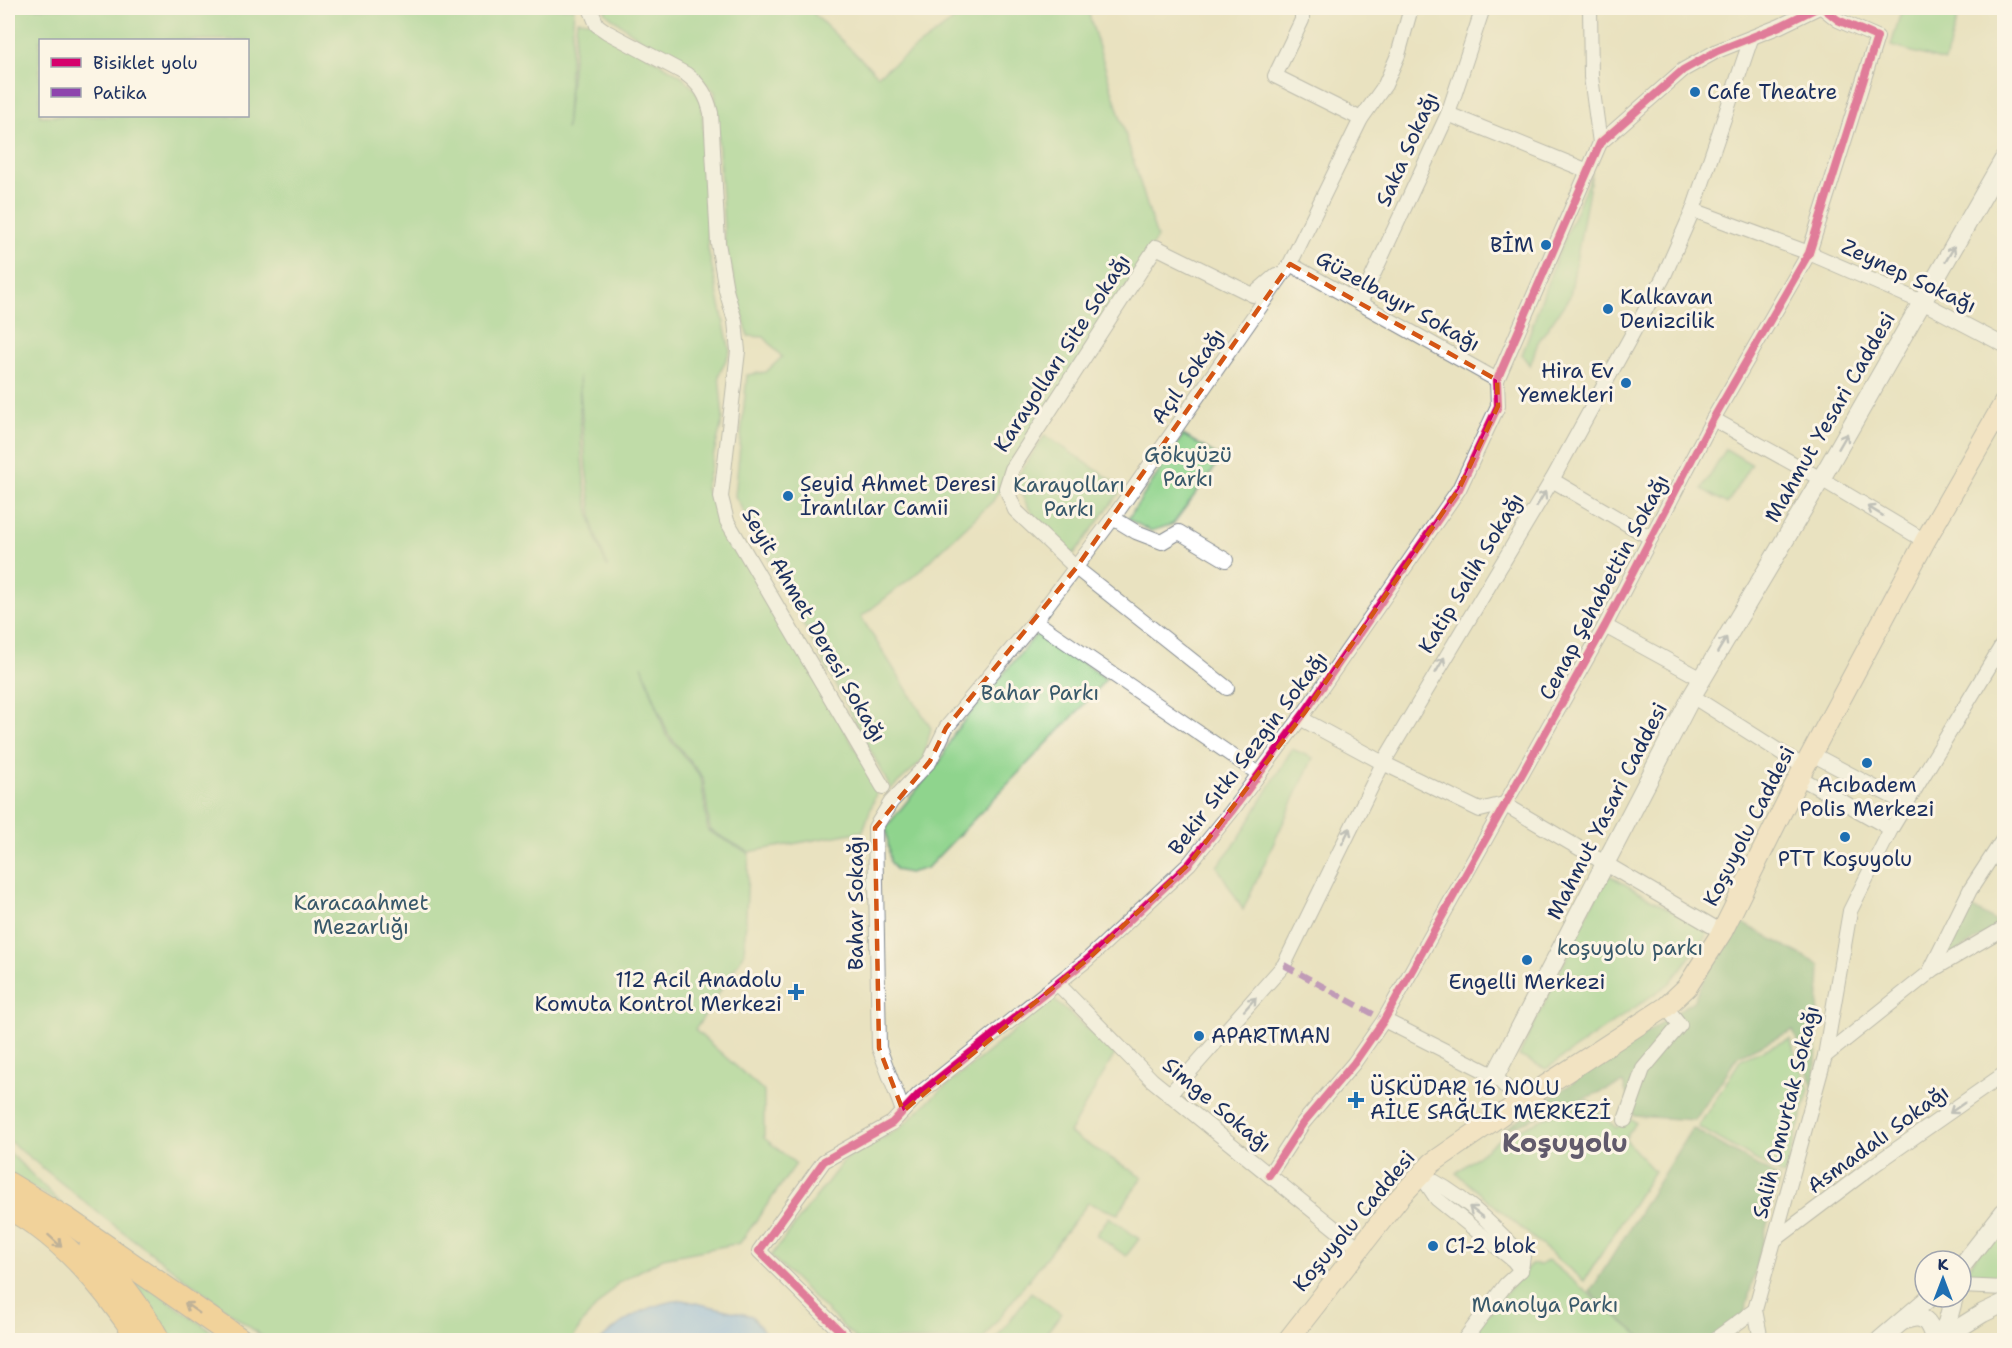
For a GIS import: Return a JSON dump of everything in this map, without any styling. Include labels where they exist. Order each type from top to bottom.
[{"type":"highway","points":[[8,1184],[67,1220],[240,1341]]},
{"type":"highway","points":[[8,1207],[41,1228],[74,1258],[107,1293],[136,1333],[139,1341]]},
{"type":"highway","points":[[67,1220],[125,1287],[158,1341]]},
{"type":"main road","name":"Koşuyolu Caddesi","points":[[1288,1341],[1400,1197],[1432,1163],[1520,1102],[1666,1007],[1687,987],[1722,932],[1805,766],[1925,541],[2004,403]]},
{"type":"street","name":"Seyit Ahmet Deresi Sokağı","points":[[590,8],[597,25],[686,74],[697,82],[708,99],[711,113],[718,243],[726,290],[735,321],[738,351],[721,497],[727,521],[883,787]]},
{"type":"street","points":[[1302,8],[1302,20],[1275,76],[1361,119]]},
{"type":"street","name":"Açıl Sokağı","points":[[1076,568],[1113,519],[1290,264],[1361,119],[1385,85],[1398,55],[1411,8]]},
{"type":"street","name":"Saka Sokağı","points":[[1360,303],[1448,114],[1483,8]]},
{"type":"street","points":[[1590,8],[1591,77],[1600,143]]},
{"type":"street","points":[[1497,380],[1600,143],[1683,70],[1717,51],[1751,39],[1817,8]]},
{"type":"street","name":"Cenap Şehabettin Sokağı","points":[[1269,1175],[1303,1123],[1354,1063],[1384,1020],[1605,626],[1713,419],[1809,253],[1876,37],[1838,20],[1822,8]]},
{"type":"street","name":"Katip Salih Sokağı","points":[[1169,1095],[1284,965],[1383,763],[1552,480],[1663,278],[1694,210],[1751,39]]},
{"type":"street","points":[[1448,114],[1588,171]]},
{"type":"street","name":"Mahmut Yesari Caddesi","points":[[1692,696],[1821,479],[2004,159]]},
{"type":"street","name":"Zeynep Sokağı","points":[[1694,210],[1809,253],[1922,302],[2004,345]]},
{"type":"street","name":"Güzelbayır Sokağı","points":[[1156,247],[1253,295],[1290,264],[1497,380]]},
{"type":"street","name":"Karayolları Site Sokağı","points":[[1156,247],[1012,469],[1006,488],[1015,510],[1076,568],[1227,688]]},
{"type":"street","name":"Bekir Sıtkı Sezgin Sokağı","points":[[849,1341],[759,1251],[824,1161],[892,1123],[919,1094],[1088,959],[1190,864],[1300,718],[1459,489],[1498,406],[1497,380]]},
{"type":"street","points":[[1713,419],[1821,479],[1925,541]]},
{"type":"street","points":[[1552,480],[1651,538]]},
{"type":"street","points":[[1113,519],[1162,542],[1179,532],[1226,560]]},
{"type":"street","points":[[1076,568],[1035,621],[1259,774]]},
{"type":"street","name":"Bahar Sokağı","points":[[903,1111],[879,1048],[875,828],[891,802],[930,761],[946,728],[1035,621]]},
{"type":"street","points":[[1605,626],[1702,679]]},
{"type":"street","name":"Salih Omurtak Sokağı","points":[[1761,1341],[1755,1310],[1825,1056],[1850,911],[1906,804],[1999,663],[2004,642]]},
{"type":"street","points":[[1692,696],[1805,766],[1891,829]]},
{"type":"street","name":"Mahmut Yasari Caddesi","points":[[1495,1076],[1692,696]]},
{"type":"street","points":[[1300,718],[1383,763],[1480,810],[1504,804],[1722,932]]},
{"type":"street","points":[[1805,766],[1906,804]]},
{"type":"street","points":[[1929,973],[1970,890],[2004,838]]},
{"type":"street","points":[[1825,1056],[1929,973],[2004,928]]},
{"type":"street","name":"Simge Sokağı","points":[[1058,984],[1169,1095],[1359,1248]]},
{"type":"street","points":[[1625,1120],[1643,1069],[1680,1025],[1666,1007]]},
{"type":"street","points":[[1384,1020],[1495,1076],[1520,1102]]},
{"type":"street","name":"Asmadalı Sokağı","points":[[1776,1239],[1874,1165],[2004,1074]]},
{"type":"street","points":[[1421,1175],[1437,1199],[1513,1260],[1521,1270],[1506,1284],[1464,1341]]},
{"type":"street","points":[[1973,1252],[2004,1212]]},
{"type":"street","points":[[1973,1287],[2004,1288]]},
{"type":"street","points":[[1937,1341],[2004,1303]]},
{"type":"street","points":[[1880,1341],[1916,1309]]},
{"type":"street","points":[[1937,1341],[1947,1323],[1951,1309]]},
{"type":"street","points":[[1714,1341],[1755,1310]]},
{"type":"street","points":[[1903,1321],[1912,1317],[1922,1318],[1930,1323],[1937,1341]]},
{"type":"highlighted area","points":[[1290,264],[1497,380],[1498,406],[1459,489],[1305,712],[1189,864],[1088,959],[903,1111],[879,1048],[875,828],[930,761],[946,728],[1076,568]]},
{"type":"green space","name":"Karacaahmet Mezarlığı","points":[[8,8],[574,8],[566,130],[577,20],[590,21],[682,76],[695,90],[702,103],[708,249],[730,351],[719,375],[723,418],[705,488],[878,788],[863,831],[749,852],[710,830],[703,777],[668,734],[642,665],[666,735],[701,777],[708,831],[749,853],[744,954],[695,1030],[764,1091],[764,1138],[796,1164],[740,1243],[663,1258],[618,1283],[583,1322],[572,1340],[267,1340],[106,1219],[8,1140]],"holes":[[[579,376],[586,468],[594,528],[583,474]]]},
{"type":"green space","points":[[604,8],[809,8],[878,75],[971,8],[1087,8],[1157,238],[993,501],[915,575],[861,617],[931,728],[923,760],[891,789],[735,496],[747,375],[766,372],[782,357],[764,337],[748,336],[725,244],[715,92],[690,67],[640,39],[606,13]]},
{"type":"green space","points":[[1902,8],[1960,8],[1945,61],[1891,46]]},
{"type":"green space","points":[[1592,172],[1570,296],[1538,342],[1530,366],[1522,355],[1553,267]]},
{"type":"green space","name":"Karayolları Parkı","points":[[1045,435],[1123,488],[1073,555],[1031,511],[1024,501],[1017,477]]},
{"type":"green space","name":"Gökyüzü Parkı","points":[[1183,435],[1222,458],[1173,524],[1151,531],[1128,519]]},
{"type":"green space","points":[[1726,449],[1751,464],[1727,504],[1702,489]]},
{"type":"green space","name":"Bahar Parkı","points":[[1039,631],[1106,679],[927,868],[909,873],[896,870],[890,861],[886,827],[941,760],[954,733]]},
{"type":"green space","points":[[1292,749],[1313,758],[1243,910],[1217,866],[1238,840]]},
{"type":"green space","name":"koşuyolu parkı","points":[[1607,874],[1709,932],[1670,983],[1546,1069],[1519,1056]]},
{"type":"green space","points":[[1970,906],[2001,925],[1944,959],[1942,954]]},
{"type":"green space","points":[[1736,920],[1820,965],[1815,1093],[1793,1030],[1738,1056],[1695,1120],[1634,1116],[1623,1083],[1502,1131],[1693,1001]]},
{"type":"green space","points":[[1053,999],[1115,1054],[1069,1133],[1142,1177],[1118,1214],[1088,1203],[982,1340],[857,1340],[771,1256],[845,1159],[899,1129],[933,1097]]},
{"type":"green space","points":[[1790,1039],[1809,1090],[1784,1176],[1698,1127],[1741,1059]]},
{"type":"green space","points":[[1588,1100],[1616,1128],[1629,1117],[1636,1123],[1625,1139],[1654,1171],[1584,1281],[1456,1173],[1503,1136]]},
{"type":"green space","points":[[1692,1128],[1779,1178],[1743,1319],[1721,1340],[1653,1340],[1640,1336],[1590,1292]]},
{"type":"green space","points":[[8,1151],[64,1206],[8,1173]]},
{"type":"green space","points":[[2004,1216],[2004,1280],[1973,1279],[1973,1261]]},
{"type":"green space","points":[[1109,1217],[1139,1239],[1126,1256],[1096,1235]]},
{"type":"green space","name":"Manolya Parkı","points":[[1548,1260],[1640,1336],[1637,1340],[1479,1340],[1471,1334],[1531,1264],[1540,1265]]},
{"type":"green space","points":[[131,1275],[224,1340],[169,1340]]},
{"type":"green space","points":[[1031,1292],[1061,1314],[1041,1340],[995,1340]]},
{"type":"water","points":[[683,1300],[752,1316],[770,1340],[601,1340],[629,1318],[649,1308]]},
{"type":"marked path","points":[[1284,965],[1384,1020]]},
{"type":"cycle path","points":[[849,1340],[759,1251],[824,1161],[892,1123],[919,1094],[1088,959],[1189,864],[1231,812],[1305,712],[1459,489],[1498,406],[1497,380],[1600,143],[1683,70],[1717,51],[1780,26],[1817,8]]},
{"type":"cycle path","points":[[1269,1175],[1303,1123],[1354,1063],[1384,1020],[1605,626],[1713,419],[1809,253],[1877,37],[1838,20],[1823,8]]},
{"type":"place","name":"Cafe Theatre","points":[[1695,92]]},
{"type":"place","name":"BİM","points":[[1546,245]]},
{"type":"place","name":"Kalkavan Denizcilik","points":[[1608,309]]},
{"type":"place","name":"Hira Ev Yemekleri","points":[[1626,383]]},
{"type":"place","name":"Seyid Ahmet Deresi İranlılar Camii","points":[[788,496]]},
{"type":"place","name":"Acıbadem Polis Merkezi","points":[[1867,763]]},
{"type":"place","name":"PTT Koşuyolu","points":[[1845,837]]},
{"type":"place","name":"Engelli Merkezi","points":[[1527,960]]},
{"type":"place","name":"112 Acil Anadolu Komuta Kontrol Merkezi","points":[[796,992]]},
{"type":"place","name":"APARTMAN","points":[[1199,1036]]},
{"type":"place","name":"ÜSKÜDAR 16 NOLU AİLE SAĞLIK MERKEZİ","points":[[1356,1100]]},
{"type":"place","name":"C1-2 blok","points":[[1433,1246]]},
{"type":"district","name":"Koşuyolu","points":[[1565,1143]]}]
